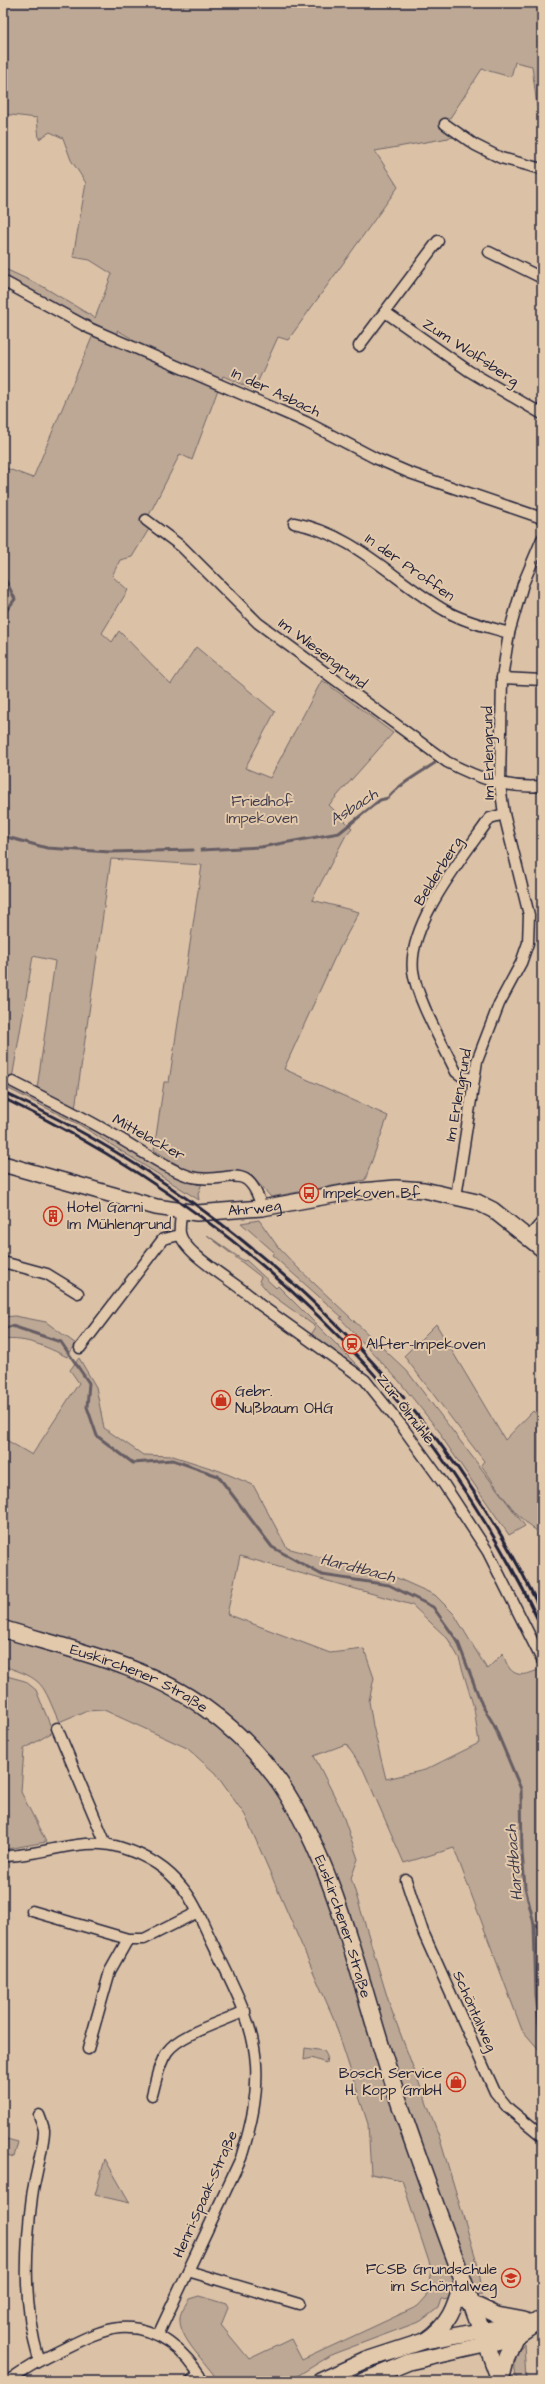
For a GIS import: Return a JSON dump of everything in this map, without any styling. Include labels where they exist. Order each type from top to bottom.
[{"type":"main road","name":"Euskirchener Straße","points":[[3,1629],[116,1663],[166,1686],[204,1708],[234,1733],[258,1757],[279,1782],[296,1810],[324,1871],[352,1950],[383,2055],[469,2302],[501,2381]]},
{"type":"street","points":[[445,124],[475,144],[501,158],[542,169]]},
{"type":"street","points":[[359,346],[438,241]]},
{"type":"street","points":[[489,252],[542,278]]},
{"type":"street","name":"In der Asbach","points":[[3,281],[89,328],[300,419],[396,467],[542,518]]},
{"type":"street","name":"Zum Wolfsberg","points":[[385,312],[469,371],[542,414]]},
{"type":"street","name":"Im Wiesengrund","points":[[146,520],[182,547],[258,623],[447,762],[473,776],[500,785],[542,786]]},
{"type":"street","name":"In der Proffen","points":[[294,523],[317,527],[348,542],[447,612],[509,633]]},
{"type":"street","name":"Im Erlengrund","points":[[456,1197],[473,1079],[483,1042],[499,1004],[525,954],[530,929],[529,915],[504,814],[500,785],[502,678],[509,633],[523,584],[542,539]]},
{"type":"street","points":[[502,678],[542,680]]},
{"type":"street","name":"Belderberg","points":[[473,1079],[463,1077],[456,1072],[421,997],[413,972],[413,952],[433,902],[490,818],[504,814]]},
{"type":"street","name":"Mittelacker","points":[[12,1082],[93,1123],[172,1168],[192,1177],[238,1176],[248,1181],[257,1191],[262,1208]]},
{"type":"street","name":"Ahrweg","points":[[3,1164],[156,1207],[181,1212],[223,1212],[262,1208],[349,1192],[396,1188],[424,1190],[477,1202],[493,1210],[529,1237],[542,1249]]},
{"type":"street","points":[[80,1348],[163,1239],[180,1234],[181,1212]]},
{"type":"street","points":[[529,1237],[542,1222]]},
{"type":"street","name":"Zur Ölmühle","points":[[180,1234],[188,1249],[250,1294],[259,1304],[365,1380],[443,1483],[488,1552],[542,1660]]},
{"type":"street","points":[[3,1262],[47,1274],[78,1292]]},
{"type":"street","points":[[57,1728],[106,1844]]},
{"type":"street","name":"Henri-Spaak-Straße","points":[[3,1856],[17,1856],[79,1845],[106,1844],[135,1853],[160,1865],[182,1887],[198,1912],[245,2012],[252,2037],[256,2063],[256,2098],[250,2129],[241,2158],[158,2335]]},
{"type":"street","name":"Schöntalweg","points":[[406,1880],[423,1932],[496,2092],[508,2108],[542,2136]]},
{"type":"street","points":[[32,1911],[128,1939],[144,1939],[198,1912]]},
{"type":"street","points":[[88,2049],[110,1971],[128,1939]]},
{"type":"street","points":[[152,2095],[160,2064],[167,2051],[178,2041],[245,2012]]},
{"type":"street","points":[[39,2115],[44,2131],[32,2195],[27,2237],[26,2280],[30,2323],[39,2360]]},
{"type":"street","name":"Henri-Spaak-Straße","points":[[188,2271],[298,2304]]},
{"type":"street","points":[[424,2342],[440,2330],[450,2317],[462,2281]]},
{"type":"street","points":[[469,2302],[504,2330],[507,2357],[501,2381]]},
{"type":"street","points":[[504,2330],[539,2321]]},
{"type":"street","points":[[363,2381],[409,2362],[504,2330],[539,2321]]},
{"type":"street","points":[[8,2381],[39,2360],[98,2333],[121,2328],[158,2335],[179,2349],[201,2378],[191,2381]]},
{"type":"street","points":[[320,2381],[366,2360],[424,2342],[484,2338]]},
{"type":"green space","name":"Friedhof Impekoven","points":[[3,3],[542,3],[542,112],[537,107],[532,66],[515,62],[511,77],[482,69],[446,124],[454,137],[375,151],[398,187],[288,340],[278,337],[254,390],[223,376],[192,460],[180,454],[144,525],[149,529],[132,557],[120,560],[112,576],[128,590],[102,633],[112,642],[119,631],[171,684],[196,647],[275,712],[245,768],[270,778],[322,680],[393,733],[329,805],[352,828],[346,835],[312,900],[359,912],[335,957],[284,1069],[388,1116],[365,1180],[271,1197],[251,1175],[237,1171],[193,1174],[154,1150],[164,1082],[169,1082],[202,865],[111,859],[75,1109],[37,1089],[55,961],[33,956],[12,1079],[3,1075],[3,467],[33,478],[93,335],[127,349],[131,338],[117,330],[118,336],[3,276],[3,268],[42,286],[95,318],[112,274],[90,260],[73,257],[86,183],[71,160],[63,138],[50,132],[39,139],[37,118],[3,114]]},
{"type":"green space","points":[[3,1081],[202,1183],[198,1194],[199,1200],[80,1125],[3,1086]]},
{"type":"green space","points":[[259,1220],[278,1247],[298,1268],[407,1371],[525,1526],[509,1535],[441,1436],[442,1435],[399,1381],[340,1318],[342,1317],[272,1255],[274,1252],[241,1223]]},
{"type":"green space","points":[[207,1235],[244,1261],[246,1260],[276,1288],[278,1286],[369,1377],[311,1335],[316,1327],[269,1293],[259,1281],[261,1277]]},
{"type":"green space","points":[[15,1316],[46,1322],[76,1344],[67,1357],[44,1346],[28,1341],[12,1339],[3,1340],[3,1317]]},
{"type":"green space","points":[[436,1324],[505,1440],[533,1411],[542,1419],[542,1534],[532,1528],[508,1503],[481,1465],[484,1461],[404,1356]]},
{"type":"green space","points":[[79,1358],[96,1387],[104,1428],[143,1455],[173,1456],[220,1471],[253,1485],[287,1548],[397,1578],[435,1595],[454,1614],[487,1669],[503,1653],[508,1667],[516,1673],[526,1674],[540,1669],[542,1670],[542,2053],[522,2030],[454,1848],[404,1863],[363,1769],[346,1744],[314,1756],[340,1807],[358,1859],[351,1878],[390,2006],[439,2136],[477,2262],[483,2294],[441,2299],[438,2308],[421,2321],[333,2354],[289,2381],[218,2381],[188,2342],[181,2326],[181,2313],[189,2299],[199,2296],[226,2304],[228,2308],[221,2325],[249,2359],[291,2339],[302,2360],[418,2306],[427,2296],[431,2268],[402,2180],[371,2174],[368,2124],[333,2017],[245,1815],[215,1773],[187,1748],[104,1710],[85,1711],[59,1722],[45,1691],[35,1679],[3,1666],[3,1438],[32,1455],[79,1383],[70,1370]],"holes":[[[240,1556],[412,1605],[448,1639],[459,1658],[474,1708],[479,1743],[425,1770],[386,1779],[373,1726],[369,1701],[374,1678],[364,1649],[330,1653],[227,1614]]]},
{"type":"green space","points":[[3,1675],[25,1681],[36,1690],[53,1732],[24,1749],[21,1792],[46,1842],[7,1849],[3,1848]]},
{"type":"green space","points":[[305,2048],[324,2051],[327,2056],[326,2063],[311,2058],[304,2060]]},
{"type":"green space","points":[[3,2138],[18,2142],[14,2157],[3,2154]]},
{"type":"green space","points":[[105,2159],[130,2203],[95,2195]]},
{"type":"green space","points":[[524,2343],[526,2381],[517,2381],[515,2361],[518,2352]]},
{"type":"green space","points":[[448,2344],[384,2363],[343,2381],[334,2381],[395,2355]]},
{"type":"waterway","points":[[3,575],[15,599],[3,615]]},
{"type":"waterway","name":"Asbach","points":[[201,850],[261,847],[339,833],[380,800],[388,798],[403,784],[435,763]]},
{"type":"waterway","name":"Asbach","points":[[3,836],[47,848],[110,852],[193,850]]},
{"type":"waterway","name":"Hardtbach","points":[[3,1329],[12,1326],[61,1342],[89,1383],[87,1407],[97,1436],[133,1463],[173,1460],[218,1476],[272,1547],[322,1575],[389,1585],[433,1607],[458,1642],[482,1705],[494,1725],[521,1789],[522,1853],[525,1887],[534,1924],[536,1995],[542,2050]]},
{"type":"waterway","name":"Hardtbach","points":[[534,1924],[542,1929]]},
{"type":"railway","points":[[3,1092],[60,1120],[116,1152],[169,1186],[220,1223],[270,1263],[317,1305],[362,1350],[404,1398]]},
{"type":"railway","points":[[3,1098],[89,1143],[170,1195],[247,1253],[319,1316],[385,1386],[444,1461],[497,1542],[542,1628]]},
{"type":"railway","points":[[414,1411],[451,1458],[484,1508],[515,1560],[542,1613]]},
{"type":"place","name":"Impekoven Bf","points":[[309,1193]]},
{"type":"place","name":"Hotel Garni Im Mühlengrund","points":[[53,1216]]},
{"type":"place","name":"Alfter-Impekoven","points":[[352,1344]]},
{"type":"place","name":"Gebr. Nußbaum OHG","points":[[221,1400]]},
{"type":"place","name":"Bosch Service H. Kopp GmbH","points":[[456,2082]]},
{"type":"place","name":"FCSB Grundschule im Schöntalweg","points":[[511,2278]]}]
